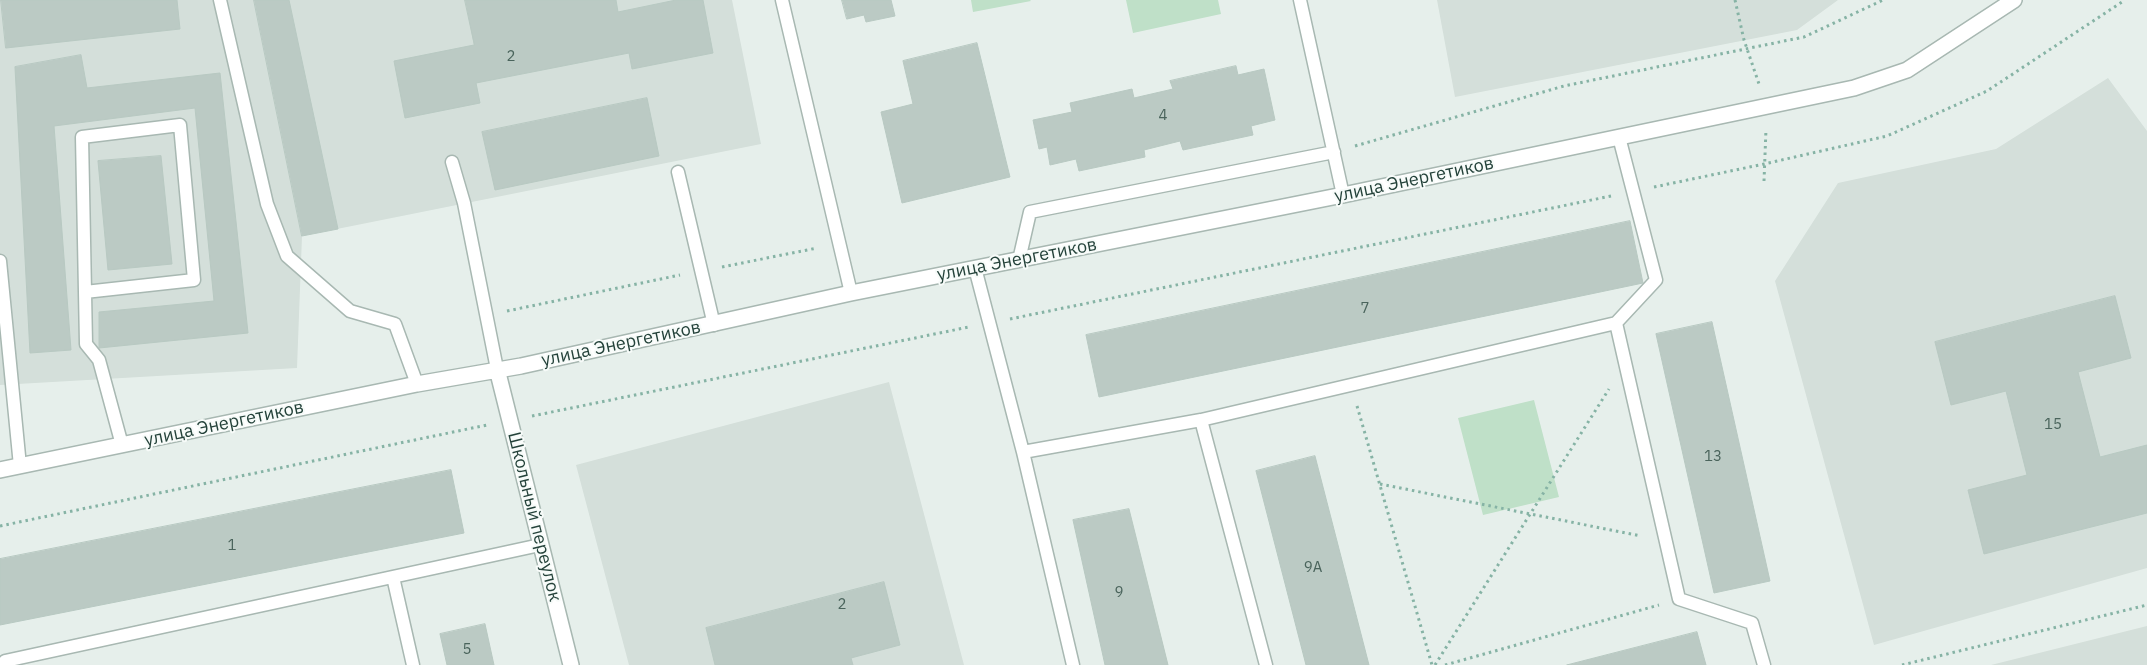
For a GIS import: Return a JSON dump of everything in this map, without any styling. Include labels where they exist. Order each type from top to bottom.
[{"type":"street","name":"улица Энергетиков","points":[[0,470],[714,324],[851,293],[1343,195],[1854,88],[1907,70],[2014,0]]},
{"type":"street","name":"Школьный переулок","points":[[497,369],[571,665]]},
{"type":"lane","points":[[220,0],[267,204],[287,256],[350,311],[395,324],[417,384]]},
{"type":"lane","points":[[782,0],[851,293]]},
{"type":"lane","points":[[1300,0],[1343,195]]},
{"type":"lane","points":[[85,292],[194,280],[180,125],[82,137],[86,344],[99,360],[122,445]]},
{"type":"lane","points":[[1023,452],[1201,420],[1616,323],[1656,280],[1619,137]]},
{"type":"lane","points":[[1019,260],[1030,212],[1334,152]]},
{"type":"lane","points":[[452,162],[464,203],[497,369]]},
{"type":"lane","points":[[678,172],[714,324]]},
{"type":"lane","points":[[0,261],[20,466]]},
{"type":"lane","points":[[975,268],[1023,452],[1073,665]]},
{"type":"lane","points":[[1616,323],[1679,599],[1752,623],[1764,665]]},
{"type":"lane","points":[[1201,420],[1266,665]]},
{"type":"lane","points":[[6,665],[5,661],[540,545]]},
{"type":"lane","points":[[393,577],[413,665]]},
{"type":"path","points":[[1334,152],[1564,86],[1804,37],[1883,0]]},
{"type":"path","points":[[0,526],[1764,164],[1887,136],[1987,91],[2125,0]]},
{"type":"path","points":[[486,315],[840,244]]},
{"type":"path","points":[[1434,665],[1625,364]]},
{"type":"path","points":[[1350,385],[1434,665]]},
{"type":"path","points":[[1380,484],[1666,541]]},
{"type":"path","points":[[1446,665],[1679,599]]},
{"type":"path","points":[[1902,665],[2147,605]]},
{"type":"shaded area","points":[[0,0],[732,0],[761,144],[302,236],[297,368],[0,385]]},
{"type":"shaded area","points":[[1437,0],[1838,0],[1797,30],[1455,97]]},
{"type":"shaded area","points":[[2108,78],[2147,131],[2147,568],[1874,645],[1775,281],[1838,183],[1996,149]]},
{"type":"shaded area","points":[[889,382],[964,665],[629,665],[576,465]]},
{"type":"shaded area","points":[[2147,626],[2147,665],[1991,665]]},
{"type":"green space","points":[[971,0],[1030,0],[1031,1],[973,12]]},
{"type":"green space","points":[[1126,0],[1218,0],[1221,14],[1133,33]]},
{"type":"green space","points":[[1534,400],[1559,497],[1483,515],[1458,418]]},
{"type":"building","points":[[1,0],[177,0],[180,29],[6,48]]},
{"type":"building","points":[[254,0],[289,0],[338,229],[302,236]]},
{"type":"building","points":[[465,0],[616,0],[618,12],[676,0],[703,0],[713,53],[632,69],[629,53],[476,83],[480,103],[405,118],[394,61],[474,45]]},
{"type":"building","points":[[842,0],[891,0],[895,16],[866,22],[864,15],[847,19]]},
{"type":"building","points":[[977,43],[1010,177],[902,203],[881,112],[913,104],[903,61]]},
{"type":"building","points":[[81,55],[87,88],[220,73],[248,333],[99,348],[99,312],[214,301],[195,108],[54,126],[71,350],[30,353],[15,67]]},
{"type":"building","points":[[1236,66],[1238,75],[1264,69],[1275,120],[1251,126],[1253,135],[1183,150],[1180,141],[1144,150],[1145,157],[1079,171],[1076,159],[1050,165],[1047,147],[1039,149],[1033,120],[1072,112],[1070,103],[1132,89],[1134,98],[1173,89],[1170,81]]},
{"type":"building","points":[[647,98],[659,156],[495,190],[482,132]]},
{"type":"building","points":[[161,156],[172,264],[108,270],[98,161]]},
{"type":"building","points":[[1630,221],[1643,283],[1099,397],[1086,335]]},
{"type":"building","points":[[2115,296],[2131,358],[2078,372],[2100,457],[2147,445],[2147,513],[1984,554],[1968,490],[2027,475],[2006,391],[1951,405],[1935,342]]},
{"type":"building","points":[[1712,322],[1770,581],[1714,593],[1656,334]]},
{"type":"building","points":[[1315,456],[1369,665],[1306,665],[1256,471]]},
{"type":"building","points":[[451,470],[464,533],[0,625],[0,559]]},
{"type":"building","points":[[1129,509],[1168,665],[1105,665],[1073,520]]},
{"type":"building","points":[[884,582],[900,645],[851,658],[853,665],[715,665],[706,628]]},
{"type":"building","points":[[485,624],[494,665],[447,665],[440,634]]},
{"type":"building","points":[[1697,632],[1706,665],[1567,665]]}]
